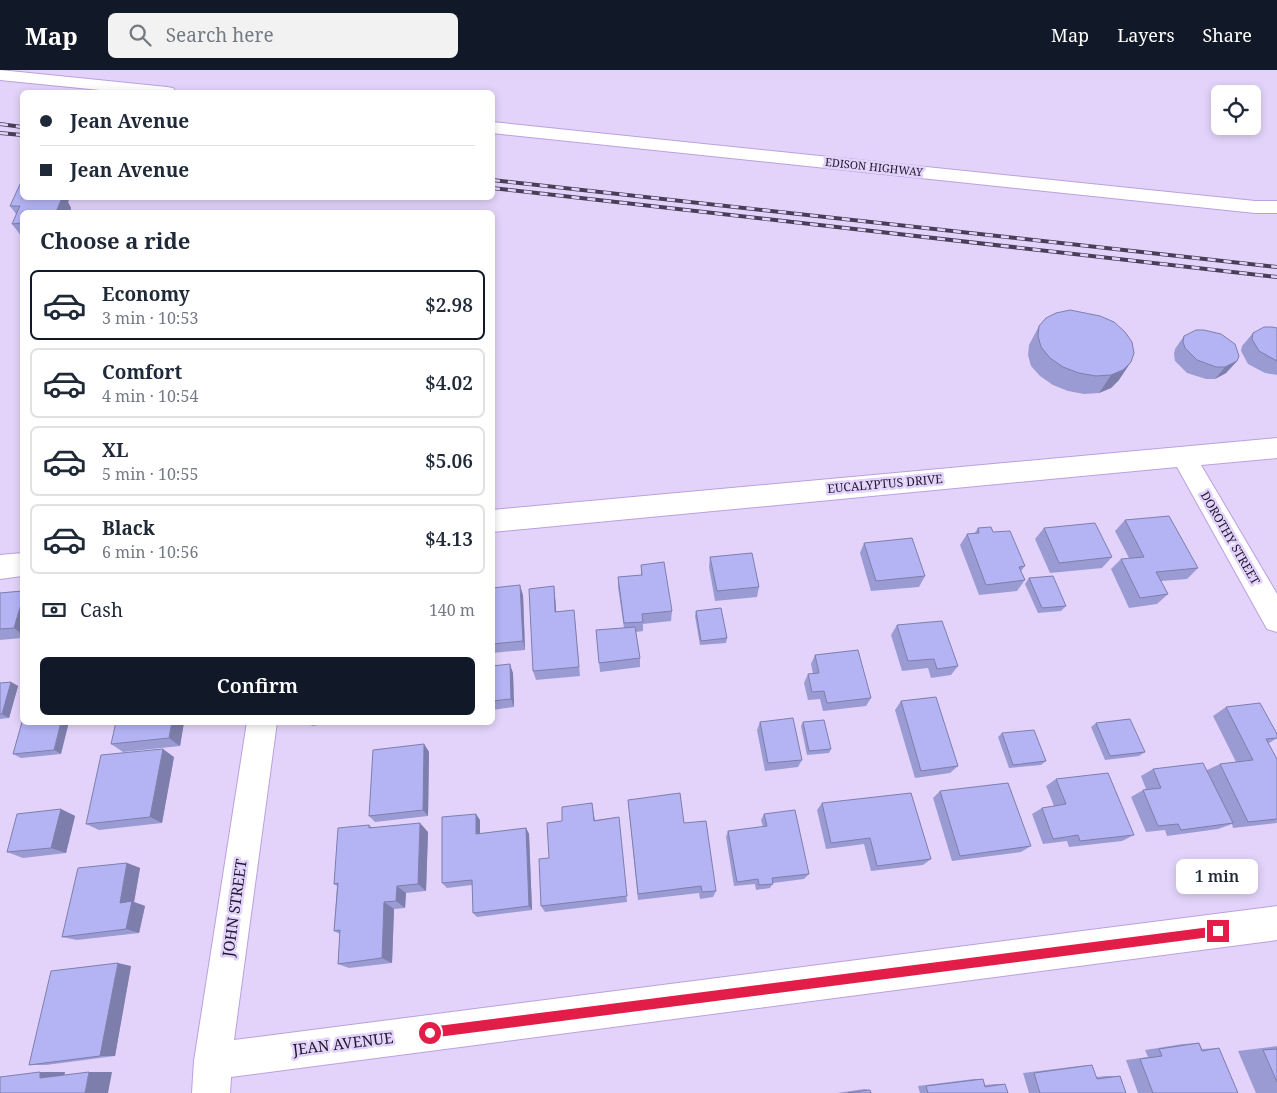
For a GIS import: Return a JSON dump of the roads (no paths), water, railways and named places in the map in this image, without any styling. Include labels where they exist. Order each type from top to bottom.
[{"type":"street","points":[[0,75],[147,90]]},
{"type":"street","name":"EDISON HIGHWAY","points":[[495,127],[1256,207],[1277,207]]},
{"type":"street","name":"EDISON HIGHWAY","points":[[1256,207],[1277,212]]},
{"type":"street","name":"EUCALYPTUS DRIVE","points":[[495,521],[1277,448]]},
{"type":"street","name":"DOROTHY STREET","points":[[1184,457],[1277,620]]},
{"type":"street","points":[[0,567],[20,564]]},
{"type":"street","name":"JOHN STREET","points":[[212,1077],[262,725]]},
{"type":"street","name":"JEAN AVENUE","points":[[212,1077],[1277,924]]},
{"type":"railway","points":[[0,124],[20,127]]},
{"type":"railway","points":[[0,133],[20,135]]},
{"type":"railway","points":[[495,180],[1277,267]]},
{"type":"railway","points":[[495,188],[1277,277]]}]
